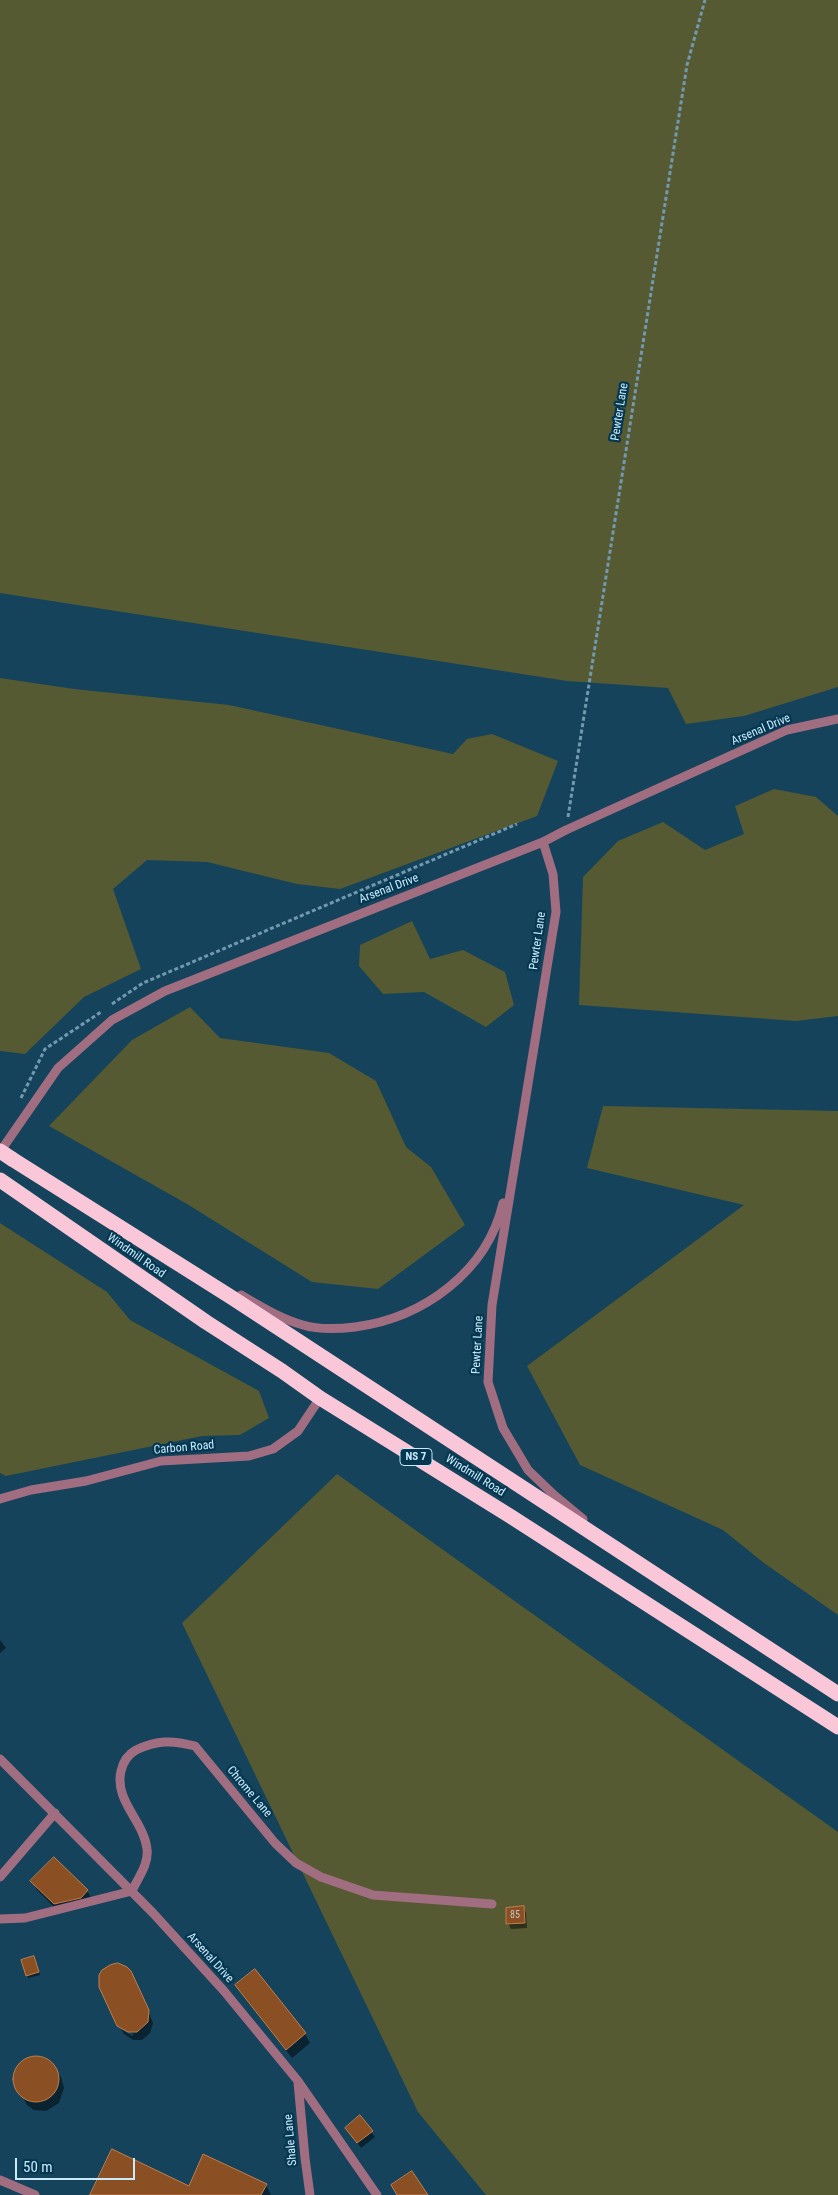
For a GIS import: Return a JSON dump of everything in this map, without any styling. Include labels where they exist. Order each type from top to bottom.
[{"type":"highway","name":"Windmill Road","points":[[4,1154],[140,1240],[838,1694]]},
{"type":"highway","name":"Windmill Road","points":[[0,1180],[320,1398],[510,1516],[838,1727]]},
{"type":"lane","name":"Arsenal Drive","points":[[4,1154],[58,1068],[112,1020],[165,991],[543,842],[787,730],[838,719]]},
{"type":"lane","name":"Pewter Lane","points":[[543,842],[553,874],[556,912],[492,1305],[488,1382],[503,1428],[528,1470],[554,1496],[575,1513],[686,1589],[711,1611]]},
{"type":"lane","name":"Pewter Lane","points":[[140,1240],[163,1250],[262,1307],[303,1325],[336,1329],[378,1324],[402,1316],[437,1298],[470,1267],[488,1244],[500,1217],[521,1133]]},
{"type":"lane","name":"Carbon Road","points":[[0,1499],[31,1490],[86,1481],[161,1461],[249,1456],[273,1449],[298,1431],[320,1398]]},
{"type":"lane","name":"Chrome Lane","points":[[132,1891],[147,1861],[147,1847],[120,1790],[119,1778],[123,1762],[132,1752],[163,1741],[195,1746],[275,1843],[296,1863],[321,1877],[373,1895],[492,1904]]},
{"type":"lane","name":"Arsenal Drive","points":[[0,1759],[132,1891],[224,1991],[298,2082],[377,2195]]},
{"type":"lane","points":[[0,1877],[55,1813]]},
{"type":"lane","points":[[0,1919],[25,1918],[132,1891]]},
{"type":"lane","name":"Shale Lane","points":[[298,2082],[310,2195]]},
{"type":"lane","points":[[0,2180],[35,2195]]},
{"type":"path","name":"Pewter Lane","points":[[566,830],[688,65],[705,0]]},
{"type":"green space","points":[[0,0],[838,0],[838,687],[744,716],[686,724],[668,688],[567,681],[0,593]]},
{"type":"green space","points":[[0,678],[74,689],[229,705],[453,754],[467,739],[492,734],[558,761],[537,816],[340,889],[297,884],[207,862],[147,860],[113,889],[141,969],[84,997],[25,1054],[0,1051]]},
{"type":"green space","points":[[774,789],[816,797],[838,816],[838,1016],[796,1021],[579,1005],[583,877],[618,841],[663,822],[705,850],[744,834],[735,806]]},
{"type":"green space","points":[[412,921],[430,959],[463,950],[505,972],[514,1005],[486,1027],[424,992],[383,994],[359,966],[360,945]]},
{"type":"green space","points":[[190,1007],[220,1038],[329,1053],[376,1081],[406,1147],[431,1167],[465,1225],[378,1289],[312,1282],[187,1204],[49,1126],[132,1040]]},
{"type":"green space","points":[[603,1106],[838,1111],[838,1615],[764,1563],[723,1530],[580,1465],[527,1366],[744,1205],[587,1168]]},
{"type":"green space","points":[[0,1223],[107,1292],[130,1320],[259,1391],[269,1418],[240,1435],[202,1436],[6,1476],[0,1473]]},
{"type":"green space","points":[[337,1474],[838,1832],[838,2195],[486,2195],[418,2112],[182,1623]]},
{"type":"building","points":[[54,1857],[88,1890],[81,1898],[54,1904],[30,1881]]},
{"type":"building","points":[[524,1906],[525,1923],[506,1924],[506,1908]]},
{"type":"building","points":[[34,1956],[39,1972],[26,1976],[21,1960]]},
{"type":"building","points":[[118,1963],[131,1971],[149,2010],[148,2022],[137,2032],[128,2032],[117,2026],[99,1987],[99,1975],[102,1970]]},
{"type":"building","points":[[255,1969],[306,2033],[286,2050],[235,1985]]},
{"type":"building","points":[[31,2056],[41,2056],[55,2066],[59,2079],[55,2092],[49,2098],[41,2102],[31,2102],[17,2092],[13,2084],[13,2074],[23,2060]]},
{"type":"building","points":[[360,2115],[373,2131],[357,2143],[345,2128]]},
{"type":"building","points":[[112,2149],[189,2186],[203,2154],[267,2184],[261,2195],[90,2195]]},
{"type":"building","points":[[412,2171],[428,2195],[397,2195],[391,2185]]}]
